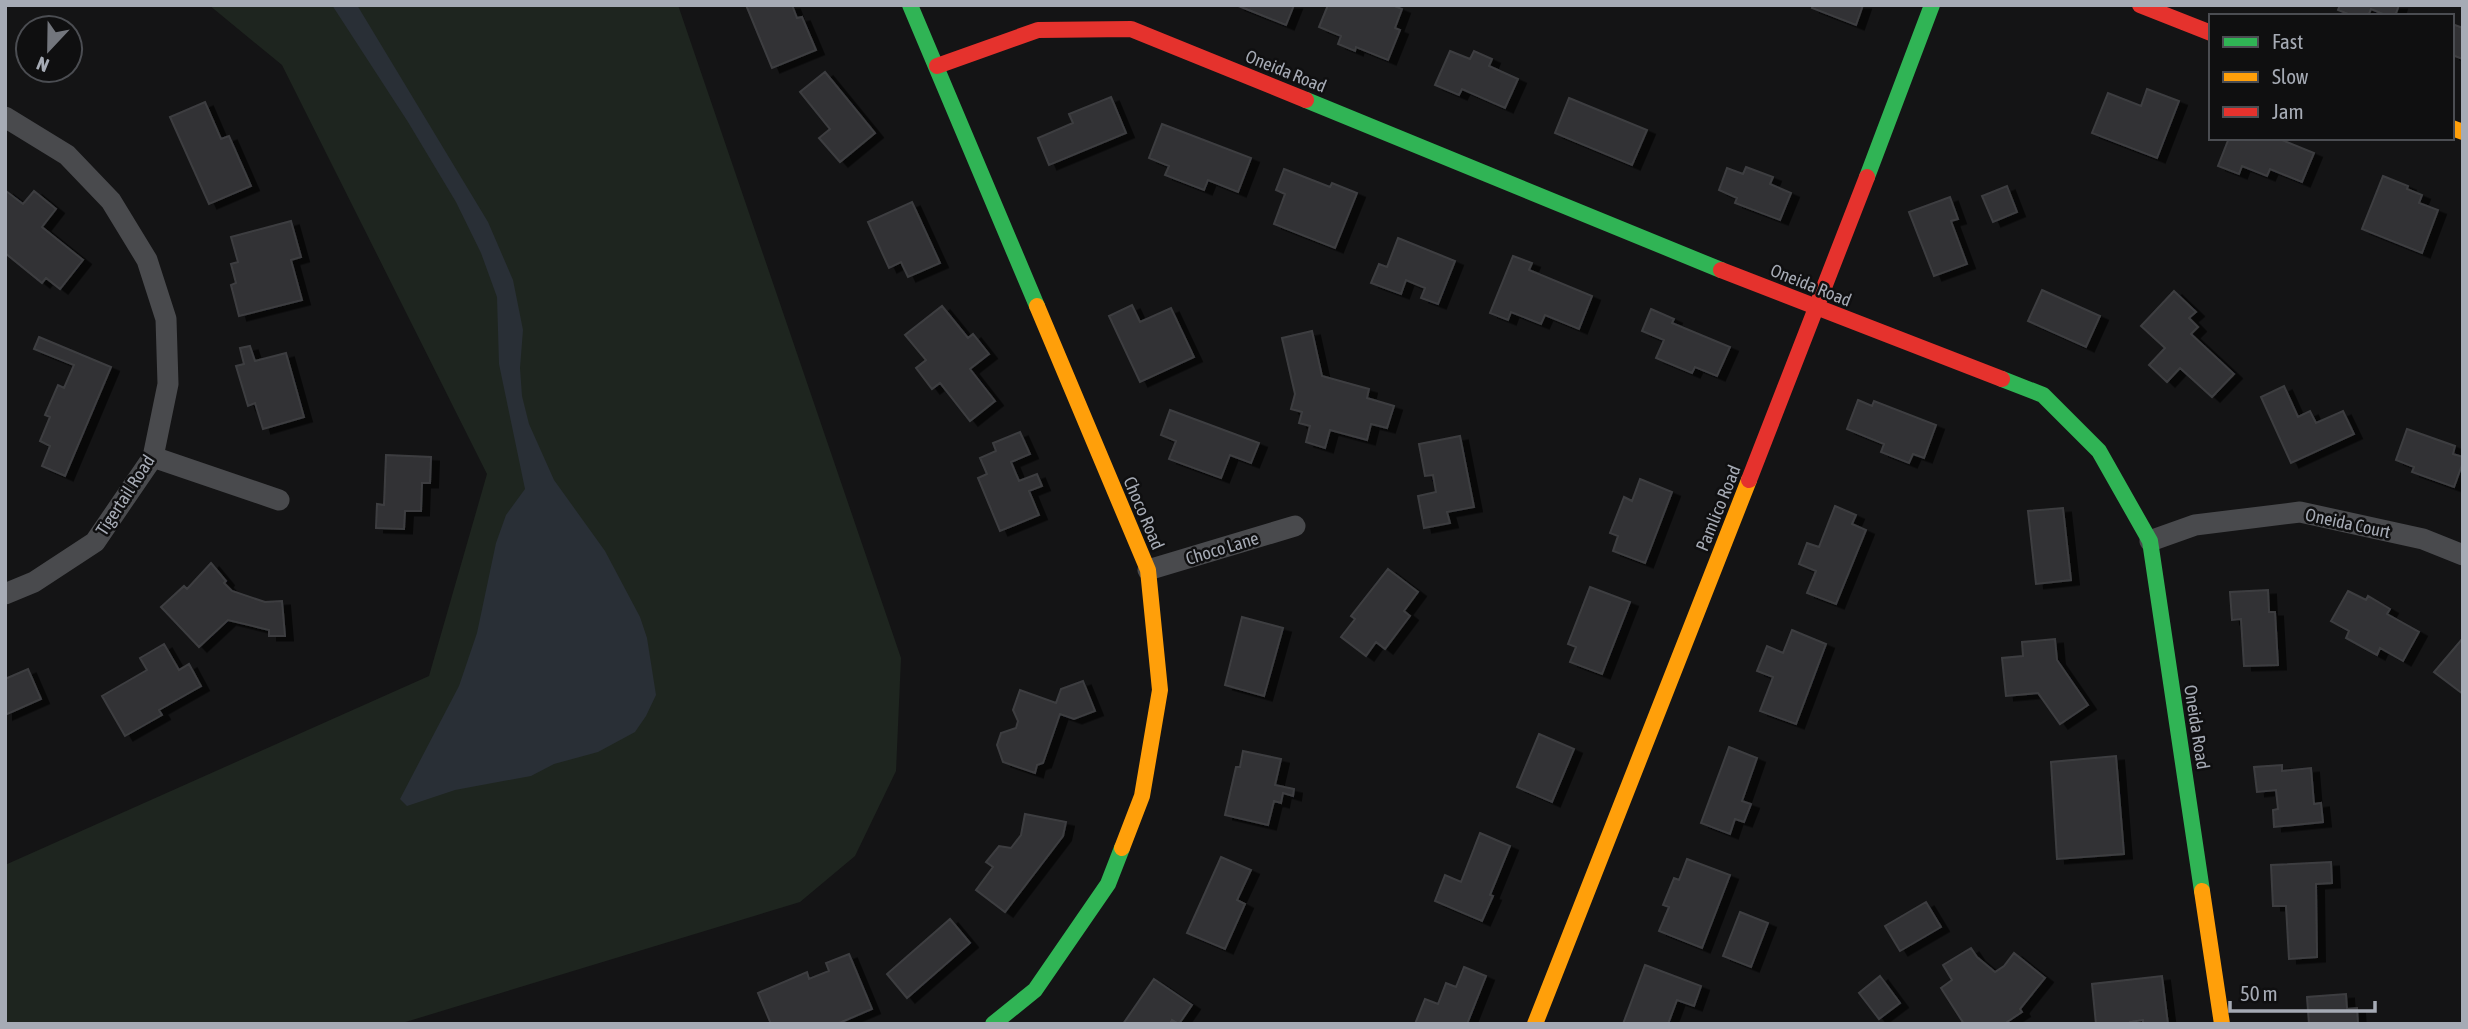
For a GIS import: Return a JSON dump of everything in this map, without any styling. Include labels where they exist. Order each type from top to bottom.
[{"type":"street","name":"Choco Road","points":[[910,5],[1050,343],[1148,570],[1160,690],[1142,796],[1108,884],[1035,990],[993,1024]]},
{"type":"street","name":"Pamlico Road","points":[[1535,1024],[1817,309],[1932,5]]},
{"type":"street","points":[[2140,5],[2209,32]]},
{"type":"street","name":"Oneida Road","points":[[937,66],[1038,30],[1131,29],[1817,309],[2043,395],[2099,451],[2150,541],[2222,1024]]},
{"type":"street","name":"Tigertail Road","points":[[5,117],[67,155],[111,201],[147,260],[166,319],[168,384],[153,457],[95,542],[34,582],[5,594]]},
{"type":"street","points":[[153,457],[279,500]]},
{"type":"street","name":"Oneida Court","points":[[2150,541],[2195,525],[2301,512],[2423,539],[2463,555]]},
{"type":"street","name":"Choco Lane","points":[[1148,570],[1296,526]]},
{"type":"shaded area","points":[[209,5],[678,5],[901,658],[896,771],[855,856],[800,902],[399,1024],[5,1024],[5,865],[429,676],[487,474],[282,65]]},
{"type":"shaded area","points":[[332,5],[357,5],[488,222],[513,280],[523,330],[520,368],[522,396],[529,424],[554,480],[605,551],[640,617],[647,638],[656,695],[635,732],[598,752],[554,764],[531,776],[455,790],[407,806],[400,799],[459,686],[477,633],[496,543],[506,515],[525,489],[499,364],[497,297],[481,253],[456,202],[408,122]]},
{"type":"building","points":[[746,5],[792,5],[797,18],[802,17],[816,50],[772,68]]},
{"type":"building","points":[[1236,5],[1294,5],[1286,25]]},
{"type":"building","points":[[1328,5],[1392,5],[1402,9],[1395,28],[1400,30],[1388,60],[1356,47],[1355,51],[1338,44],[1341,36],[1319,27]]},
{"type":"building","points":[[1813,5],[1863,5],[1856,25],[1812,8]]},
{"type":"building","points":[[2340,5],[2399,5],[2396,14],[2383,14],[2371,9],[2369,14],[2348,14],[2338,10]]},
{"type":"building","points":[[2454,25],[2463,28],[2463,59],[2454,56]]},
{"type":"building","points":[[1450,51],[1470,59],[1474,51],[1492,59],[1489,66],[1518,79],[1505,108],[1462,89],[1459,95],[1435,85]]},
{"type":"building","points":[[825,72],[875,133],[840,162],[819,138],[830,129],[800,92]]},
{"type":"building","points":[[2147,89],[2179,101],[2157,158],[2092,133],[2108,93],[2141,106]]},
{"type":"building","points":[[1111,97],[1126,133],[1049,165],[1038,138],[1073,123],[1069,114]]},
{"type":"building","points":[[1569,98],[1647,130],[1632,165],[1555,133]]},
{"type":"building","points":[[205,102],[221,139],[229,136],[251,186],[209,204],[170,117]]},
{"type":"building","points":[[1162,124],[1251,158],[1238,192],[1208,180],[1204,190],[1165,175],[1169,166],[1149,158]]},
{"type":"building","points":[[2228,140],[2282,140],[2314,153],[2302,182],[2270,169],[2267,176],[2242,166],[2239,174],[2218,166]]},
{"type":"building","points":[[1746,167],[1773,177],[1770,184],[1791,193],[1780,220],[1735,203],[1737,198],[1719,190],[1727,168],[1743,174]]},
{"type":"building","points":[[1284,169],[1330,187],[1332,183],[1357,193],[1335,248],[1274,224],[1285,194],[1276,190]]},
{"type":"building","points":[[2383,176],[2408,186],[2407,189],[2422,195],[2419,203],[2438,210],[2422,253],[2362,229]]},
{"type":"building","points":[[2007,186],[2017,212],[1993,222],[1982,196]]},
{"type":"building","points":[[6,191],[23,204],[34,191],[56,209],[42,227],[83,260],[60,289],[46,278],[42,283],[5,253]]},
{"type":"building","points":[[1950,197],[1958,219],[1951,221],[1967,264],[1934,276],[1909,212]]},
{"type":"building","points":[[912,202],[940,263],[908,277],[901,262],[889,268],[868,222]]},
{"type":"building","points":[[291,221],[301,257],[291,260],[302,300],[239,316],[231,285],[236,283],[231,264],[238,262],[231,237]]},
{"type":"building","points":[[1398,238],[1455,261],[1438,304],[1421,298],[1425,288],[1406,280],[1401,294],[1371,283],[1379,264],[1387,267]]},
{"type":"building","points":[[1513,256],[1532,263],[1529,270],[1592,296],[1579,329],[1545,315],[1541,324],[1511,312],[1508,320],[1490,313]]},
{"type":"building","points":[[2042,290],[2100,316],[2086,347],[2028,321]]},
{"type":"building","points":[[2174,291],[2196,312],[2189,318],[2198,327],[2191,334],[2234,374],[2212,397],[2180,368],[2167,382],[2149,365],[2165,348],[2141,326]]},
{"type":"building","points":[[1132,305],[1140,322],[1171,308],[1194,357],[1140,382],[1109,316]]},
{"type":"building","points":[[942,306],[968,338],[973,334],[989,354],[970,369],[995,401],[970,421],[940,383],[932,389],[916,368],[926,360],[905,335]]},
{"type":"building","points":[[1651,309],[1674,319],[1672,323],[1730,347],[1717,376],[1695,367],[1692,373],[1656,358],[1664,340],[1642,331]]},
{"type":"building","points":[[1312,331],[1322,376],[1369,389],[1367,398],[1394,406],[1387,428],[1371,424],[1367,440],[1330,430],[1325,448],[1306,442],[1310,426],[1299,423],[1302,412],[1291,409],[1295,394],[1282,338]]},
{"type":"building","points":[[39,337],[111,367],[65,476],[42,466],[50,446],[40,441],[50,417],[45,415],[58,385],[64,388],[74,365],[34,349]]},
{"type":"building","points":[[250,346],[255,361],[286,353],[304,417],[263,429],[255,403],[248,406],[236,366],[244,364],[240,348]]},
{"type":"building","points":[[2284,386],[2298,417],[2310,411],[2316,423],[2343,411],[2354,434],[2291,463],[2261,397]]},
{"type":"building","points":[[1858,400],[1872,406],[1874,401],[1936,425],[1924,458],[1913,454],[1909,463],[1881,452],[1884,444],[1847,429]]},
{"type":"building","points":[[1170,410],[1259,443],[1251,463],[1230,455],[1221,478],[1169,459],[1176,441],[1161,435]]},
{"type":"building","points":[[2407,429],[2455,446],[2453,454],[2463,457],[2463,462],[2454,487],[2412,472],[2414,467],[2396,460]]},
{"type":"building","points":[[1020,432],[1030,454],[1011,462],[1019,481],[1037,474],[1042,486],[1029,491],[1039,515],[1000,531],[978,478],[987,474],[980,458],[996,451],[993,443]]},
{"type":"building","points":[[1460,436],[1474,507],[1447,512],[1450,523],[1424,528],[1418,496],[1436,492],[1433,475],[1425,476],[1419,444]]},
{"type":"building","points":[[386,455],[431,457],[430,483],[422,483],[421,511],[405,511],[404,529],[376,528],[377,504],[384,505]]},
{"type":"building","points":[[1640,479],[1672,492],[1645,563],[1613,551],[1618,536],[1610,533],[1624,497],[1632,501]]},
{"type":"building","points":[[1835,506],[1856,515],[1852,524],[1866,530],[1836,604],[1807,593],[1816,571],[1799,564],[1807,543],[1819,547]]},
{"type":"building","points":[[2063,508],[2071,580],[2036,584],[2028,511]]},
{"type":"building","points":[[211,563],[232,591],[265,602],[282,601],[285,636],[269,636],[269,630],[228,620],[199,647],[161,607],[184,586],[187,589]]},
{"type":"building","points":[[1388,569],[1418,592],[1404,611],[1410,616],[1385,649],[1376,642],[1366,656],[1341,637],[1355,619],[1351,616]]},
{"type":"building","points":[[1590,587],[1630,602],[1602,674],[1570,662],[1576,647],[1568,644]]},
{"type":"building","points":[[2268,590],[2269,612],[2275,612],[2278,665],[2244,666],[2241,619],[2232,620],[2230,592]]},
{"type":"building","points":[[2348,591],[2366,600],[2368,596],[2390,609],[2387,614],[2419,632],[2403,661],[2380,648],[2377,655],[2346,638],[2349,631],[2331,621]]},
{"type":"building","points":[[1242,617],[1283,628],[1264,696],[1225,685]]},
{"type":"building","points":[[1792,630],[1826,644],[1796,724],[1760,711],[1773,677],[1757,671],[1767,646],[1783,653]]},
{"type":"building","points":[[2463,638],[2463,694],[2434,672]]},
{"type":"building","points":[[2055,639],[2057,660],[2088,705],[2060,724],[2038,693],[2006,696],[2002,658],[2023,656],[2022,642]]},
{"type":"building","points":[[164,644],[179,670],[189,664],[201,686],[159,710],[162,715],[125,736],[102,696],[147,670],[140,658]]},
{"type":"building","points":[[28,669],[41,699],[5,715],[5,679]]},
{"type":"building","points":[[1083,681],[1095,711],[1074,719],[1060,714],[1043,763],[1037,765],[1035,773],[1003,762],[997,745],[1001,733],[1016,728],[1018,721],[1013,710],[1020,690],[1056,703],[1061,689]]},
{"type":"building","points":[[1539,734],[1574,749],[1552,802],[1517,787]]},
{"type":"building","points":[[1729,747],[1757,758],[1742,801],[1751,804],[1744,822],[1735,819],[1730,834],[1701,823]]},
{"type":"building","points":[[1243,751],[1281,759],[1275,785],[1294,789],[1293,796],[1283,793],[1281,803],[1274,801],[1268,825],[1225,815],[1236,767],[1240,767]]},
{"type":"building","points":[[2116,756],[2124,854],[2057,859],[2051,762]]},
{"type":"building","points":[[2282,765],[2282,771],[2311,768],[2314,804],[2321,803],[2323,822],[2274,827],[2273,810],[2278,809],[2276,790],[2257,792],[2254,767]]},
{"type":"building","points":[[1025,814],[1066,822],[1063,836],[1005,912],[976,890],[993,867],[986,862],[999,846],[1011,848],[1021,835]]},
{"type":"building","points":[[1480,833],[1510,846],[1482,921],[1435,901],[1445,875],[1461,882]]},
{"type":"building","points":[[1221,857],[1251,870],[1237,900],[1245,904],[1225,949],[1187,933]]},
{"type":"building","points":[[1687,859],[1730,875],[1702,948],[1659,931],[1669,907],[1663,905],[1674,878],[1679,880]]},
{"type":"building","points":[[2331,862],[2332,883],[2316,884],[2317,957],[2289,959],[2286,906],[2273,906],[2271,865]]},
{"type":"building","points":[[1926,902],[1941,927],[1900,951],[1885,926]]},
{"type":"building","points":[[1740,912],[1768,923],[1751,967],[1723,956]]},
{"type":"building","points":[[950,919],[970,943],[907,998],[887,974]]},
{"type":"building","points":[[1971,948],[1977,957],[1995,972],[2004,966],[2014,953],[2045,978],[2020,1009],[2022,1012],[2004,1024],[1964,1024],[1941,988],[1952,980],[1943,965]]},
{"type":"building","points":[[849,954],[872,1009],[837,1024],[771,1024],[758,993],[807,972],[809,979],[829,971],[826,963]]},
{"type":"building","points":[[1645,965],[1701,986],[1694,1006],[1677,1000],[1668,1024],[1623,1024]]},
{"type":"building","points":[[1464,967],[1486,976],[1467,1024],[1415,1024],[1425,999],[1438,1004],[1446,983],[1456,987]]},
{"type":"building","points":[[1880,976],[1900,1003],[1879,1019],[1859,993]]},
{"type":"building","points":[[2162,976],[2168,1024],[2143,1024],[2143,1020],[2130,1024],[2096,1024],[2092,984]]},
{"type":"building","points":[[1154,979],[1192,1005],[1179,1024],[1172,1020],[1170,1024],[1123,1024]]},
{"type":"building","points":[[2346,994],[2347,1009],[2357,1008],[2358,1024],[2309,1024],[2307,997]]},
{"type":"traffic: fast","points":[[910,5],[1037,306]]},
{"type":"traffic: fast","points":[[1867,177],[1932,5]]},
{"type":"traffic: fast","points":[[1306,100],[1721,270]]},
{"type":"traffic: fast","points":[[2002,379],[2043,395],[2099,451],[2150,541],[2202,891]]},
{"type":"traffic: fast","points":[[993,1024],[1035,990],[1108,884],[1122,848]]},
{"type":"traffic: slow","points":[[2454,129],[2463,132]]},
{"type":"traffic: slow","points":[[1037,306],[1148,570],[1160,690],[1142,796],[1122,848]]},
{"type":"traffic: slow","points":[[1535,1024],[1749,480]]},
{"type":"traffic: slow","points":[[2202,891],[2222,1024]]},
{"type":"traffic: jam","points":[[2140,5],[2209,32]]},
{"type":"traffic: jam","points":[[937,66],[1038,30],[1131,29],[1306,100]]},
{"type":"traffic: jam","points":[[1749,480],[1867,177]]},
{"type":"traffic: jam","points":[[1721,270],[2002,379]]}]
